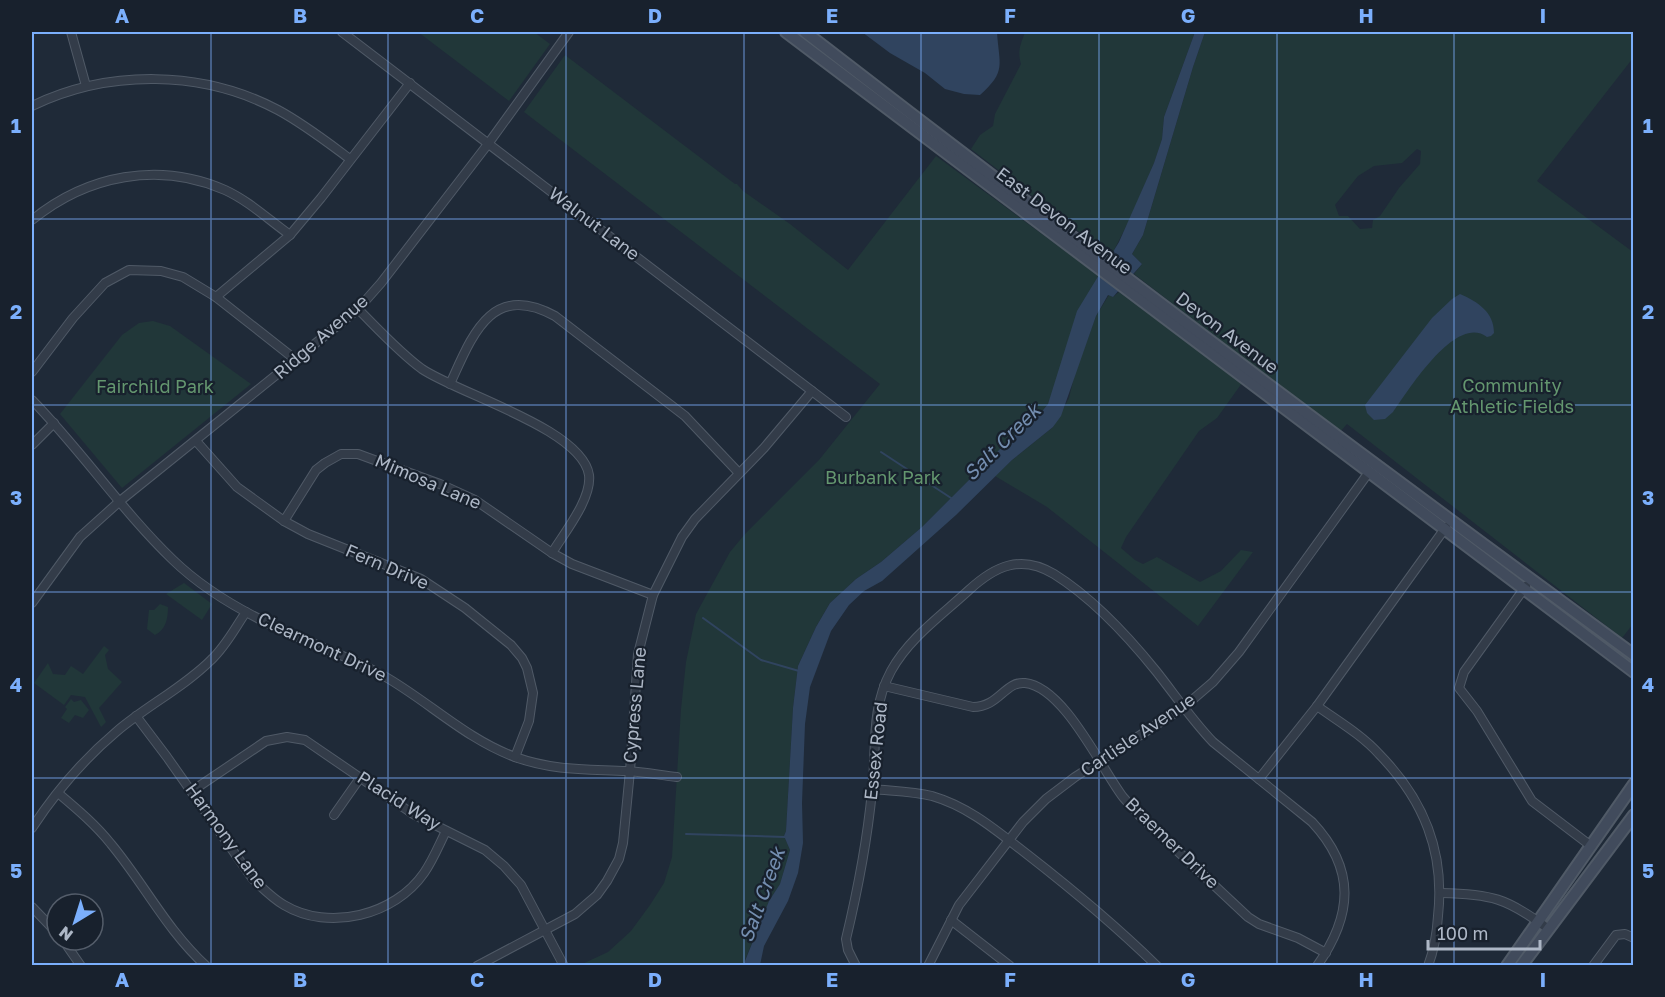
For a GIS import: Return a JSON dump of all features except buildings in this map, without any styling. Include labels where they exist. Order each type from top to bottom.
[{"type":"main road","name":"East Devon Avenue","points":[[786,32],[1089,254],[1322,436]]},
{"type":"main road","points":[[805,32],[1089,254]]},
{"type":"main road","name":"Devon Avenue","points":[[1139,293],[1447,525],[1523,590],[1634,672]]},
{"type":"main road","name":"Devon Avenue","points":[[1322,436],[1369,472],[1530,580],[1634,655]]},
{"type":"main road","points":[[1521,966],[1591,846],[1634,784]]},
{"type":"main road","points":[[1507,966],[1634,815]]},
{"type":"street","points":[[71,32],[86,86]]},
{"type":"street","name":"Walnut Lane","points":[[342,32],[846,417]]},
{"type":"street","name":"Ridge Avenue","points":[[32,603],[80,537],[120,501],[358,309],[381,283],[488,144],[569,32]]},
{"type":"street","points":[[32,106],[50,97],[86,86],[121,80],[186,80],[216,86],[280,111],[350,159]]},
{"type":"street","points":[[216,297],[290,235],[410,83]]},
{"type":"street","points":[[32,220],[76,190],[103,181],[132,176],[168,175],[201,181],[228,191],[290,235]]},
{"type":"street","points":[[32,372],[105,283],[129,270],[161,271],[183,277],[216,297],[296,360]]},
{"type":"street","points":[[450,384],[476,329],[485,320],[497,311],[520,305],[542,309],[555,316],[685,416],[738,472]]},
{"type":"street","points":[[358,309],[410,360],[434,376],[532,422],[576,452],[585,462],[590,482],[587,494],[552,553]]},
{"type":"street","name":"Cypress Lane","points":[[477,966],[586,905],[597,895],[613,872],[622,843],[630,771],[638,654],[653,596],[682,537],[711,501],[770,441],[812,391]]},
{"type":"street","name":"Clearmont Drive","points":[[32,400],[174,561],[209,589],[246,612],[379,673],[409,690],[486,744],[515,757],[546,766],[576,770],[630,771],[677,777]]},
{"type":"street","points":[[32,445],[54,423]]},
{"type":"street","name":"Fern Drive","points":[[196,441],[237,487],[284,521],[308,534],[421,579],[465,608],[511,645],[527,668],[533,693],[529,721],[515,757]]},
{"type":"street","name":"Mimosa Lane","points":[[284,521],[316,470],[341,454],[358,454],[440,484],[476,500],[552,553],[589,572],[653,596]]},
{"type":"street","name":"Carlisle Avenue","points":[[928,966],[959,905],[1023,822],[1046,798],[1184,707],[1213,682],[1239,652],[1369,472]]},
{"type":"street","points":[[1259,779],[1317,706],[1447,525]]},
{"type":"street","name":"Essex Road","points":[[856,966],[848,950],[846,939],[866,851],[873,789],[875,725],[877,708],[884,686],[908,646],[981,579],[992,572],[1016,564],[1042,568],[1092,603],[1127,636],[1214,741],[1323,833],[1337,858],[1344,888],[1344,907],[1335,939],[1317,966]]},
{"type":"street","points":[[1530,580],[1464,672],[1459,688],[1478,711],[1532,801],[1591,846]]},
{"type":"street","points":[[32,828],[58,793],[107,741],[136,716],[200,671],[225,645],[246,612]]},
{"type":"street","name":"Braemer Drive","points":[[884,686],[973,708],[985,707],[1017,684],[1025,683],[1036,686],[1047,693],[1078,727],[1123,797],[1138,814],[1248,917],[1259,924],[1298,938],[1326,953]]},
{"type":"street","points":[[1317,706],[1378,752],[1400,777],[1419,805],[1432,838],[1441,893],[1436,937],[1428,966]]},
{"type":"street","name":"Harmony Lane","points":[[136,716],[192,791],[252,878],[268,894],[285,906],[320,918],[357,916],[392,901],[406,892],[424,873],[446,831]]},
{"type":"street","name":"Placid Way","points":[[192,791],[266,741],[287,737],[305,740],[413,814],[485,850],[504,866],[521,885],[564,966]]},
{"type":"street","points":[[334,815],[360,778]]},
{"type":"street","points":[[873,789],[932,796],[982,819],[1083,898],[1157,966]]},
{"type":"street","points":[[58,793],[86,816],[112,844],[185,946],[206,966]]},
{"type":"street","points":[[1441,893],[1471,893],[1502,899],[1543,925]]},
{"type":"street","points":[[32,907],[45,921]]},
{"type":"street","points":[[951,920],[1010,966]]},
{"type":"street","points":[[1593,966],[1616,935],[1625,933],[1634,938]]},
{"type":"street","points":[[71,952],[81,966]]},
{"type":"green space","points":[[418,32],[534,32],[550,44],[509,101]]},
{"type":"green space","points":[[1025,32],[1195,32],[1164,117],[1162,139],[1154,163],[1111,256],[971,149],[980,135],[993,126],[995,114],[1021,64],[1019,51]]},
{"type":"green space","name":"Community Athletic Fields","points":[[1205,32],[1633,32],[1633,58],[1537,181],[1633,252],[1633,624],[1622,638],[1347,424],[1340,432],[1134,274],[1142,264],[1132,254],[1143,235]],"holes":[[[1417,149],[1421,151],[1420,164],[1399,188],[1380,216],[1373,220],[1372,228],[1360,229],[1348,216],[1339,216],[1335,205],[1358,176],[1374,166],[1402,163]]]},
{"type":"green space","name":"Burbank Park","points":[[565,55],[848,270],[936,156],[1099,276],[1048,404],[1034,422],[1014,435],[922,527],[881,562],[856,579],[830,603],[816,627],[798,666],[793,708],[784,836],[790,850],[780,884],[769,901],[743,965],[580,965],[608,952],[631,931],[664,883],[672,857],[681,709],[686,662],[696,614],[730,552],[819,460],[880,384],[524,112]]},
{"type":"green space","points":[[1119,292],[1242,383],[1217,418],[1199,431],[1126,537],[1121,548],[1143,564],[1157,557],[1200,582],[1221,571],[1241,550],[1253,552],[1198,626],[1047,507],[995,476],[1053,427],[1069,398],[1075,373],[1096,316],[1109,295],[1113,297]]},
{"type":"green space","name":"Fairchild Park","points":[[153,321],[170,326],[251,384],[122,488],[60,414],[122,335],[139,323]]},
{"type":"green space","points":[[184,583],[212,604],[202,620],[166,594]]},
{"type":"green space","points":[[160,604],[168,607],[168,615],[164,627],[155,635],[147,629],[149,610],[154,610]]},
{"type":"green space","points":[[104,646],[109,650],[105,655],[108,669],[122,682],[99,708],[106,722],[101,727],[85,697],[71,695],[64,705],[34,683],[48,663],[53,674],[65,675],[71,666],[83,674]]},
{"type":"green space","points":[[71,699],[74,702],[81,700],[89,710],[83,718],[75,715],[69,723],[61,718]]},
{"type":"water","points":[[862,32],[997,32],[1000,60],[998,73],[989,87],[980,95],[945,89],[925,73],[890,53]]},
{"type":"water","points":[[1195,32],[1205,32],[1143,235],[1132,254],[1142,264],[1113,297],[1108,295],[1096,316],[1061,416],[1053,427],[1012,460],[956,515],[882,581],[864,591],[849,605],[831,631],[810,687],[805,724],[803,843],[798,873],[788,901],[764,946],[760,965],[743,966],[769,901],[780,884],[790,850],[784,836],[793,708],[798,666],[816,627],[830,603],[856,579],[881,562],[922,527],[1014,435],[1034,421],[1048,404],[1077,311],[1119,242],[1154,163],[1162,139],[1164,117]]},
{"type":"water","points":[[1460,294],[1484,309],[1491,319],[1494,333],[1487,337],[1475,332],[1461,336],[1448,345],[1421,373],[1393,412],[1385,419],[1374,420],[1367,413],[1365,405],[1432,318]]},
{"type":"waterway","points":[[881,452],[951,498]]},
{"type":"waterway","points":[[703,618],[761,660],[799,671]]},
{"type":"waterway","name":"Salt Creek","points":[[686,834],[785,837]]}]
